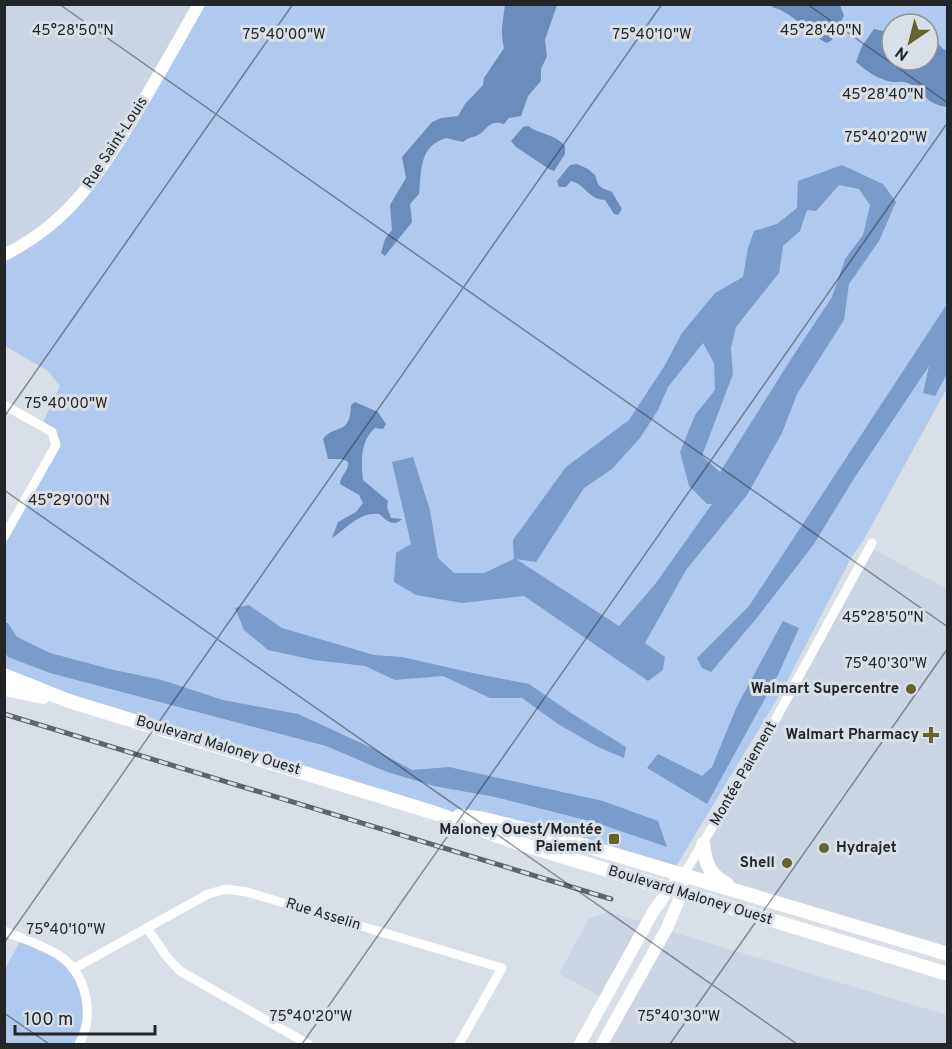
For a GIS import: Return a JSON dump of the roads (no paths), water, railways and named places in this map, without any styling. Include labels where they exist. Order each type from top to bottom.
[{"type":"main road","name":"Rue Saint-Louis","points":[[4,255],[47,228],[69,210],[88,188],[144,101],[199,4]]},
{"type":"main road","name":"Boulevard Maloney Ouest","points":[[4,675],[69,701],[435,813],[515,842],[948,974]]},
{"type":"main road","name":"Boulevard Maloney Ouest","points":[[4,689],[69,701]]},
{"type":"main road","name":"Boulevard Maloney Ouest","points":[[435,813],[480,818],[549,835],[948,954]]},
{"type":"main road","points":[[703,844],[705,863],[714,876],[762,900]]},
{"type":"main road","name":"Montée Paiement","points":[[602,1044],[666,930],[676,891],[683,876]]},
{"type":"main road","name":"Montée Paiement","points":[[580,1044],[653,912],[676,891]]},
{"type":"street","points":[[4,405],[52,432],[56,445],[6,532]]},
{"type":"street","name":"Montée Paiement","points":[[683,876],[761,746],[872,543]]},
{"type":"street","name":"Rue Asselin","points":[[73,969],[218,890],[236,890],[502,968],[459,1044]]},
{"type":"street","points":[[147,928],[167,957],[180,970],[308,1044]]},
{"type":"street","points":[[4,931],[48,949],[66,961],[73,969],[87,1000],[87,1018],[80,1042],[92,1044]]},
{"type":"railway","points":[[4,714],[611,899]]},
{"type":"place","name":"Walmart Supercentre","points":[[911,689]]},
{"type":"place","name":"Walmart Pharmacy","points":[[931,735]]},
{"type":"place","name":"Maloney Ouest/Montée Paiement","points":[[614,839]]},
{"type":"place","name":"Hydrajet","points":[[824,848]]},
{"type":"place","name":"Shell","points":[[787,863]]}]
